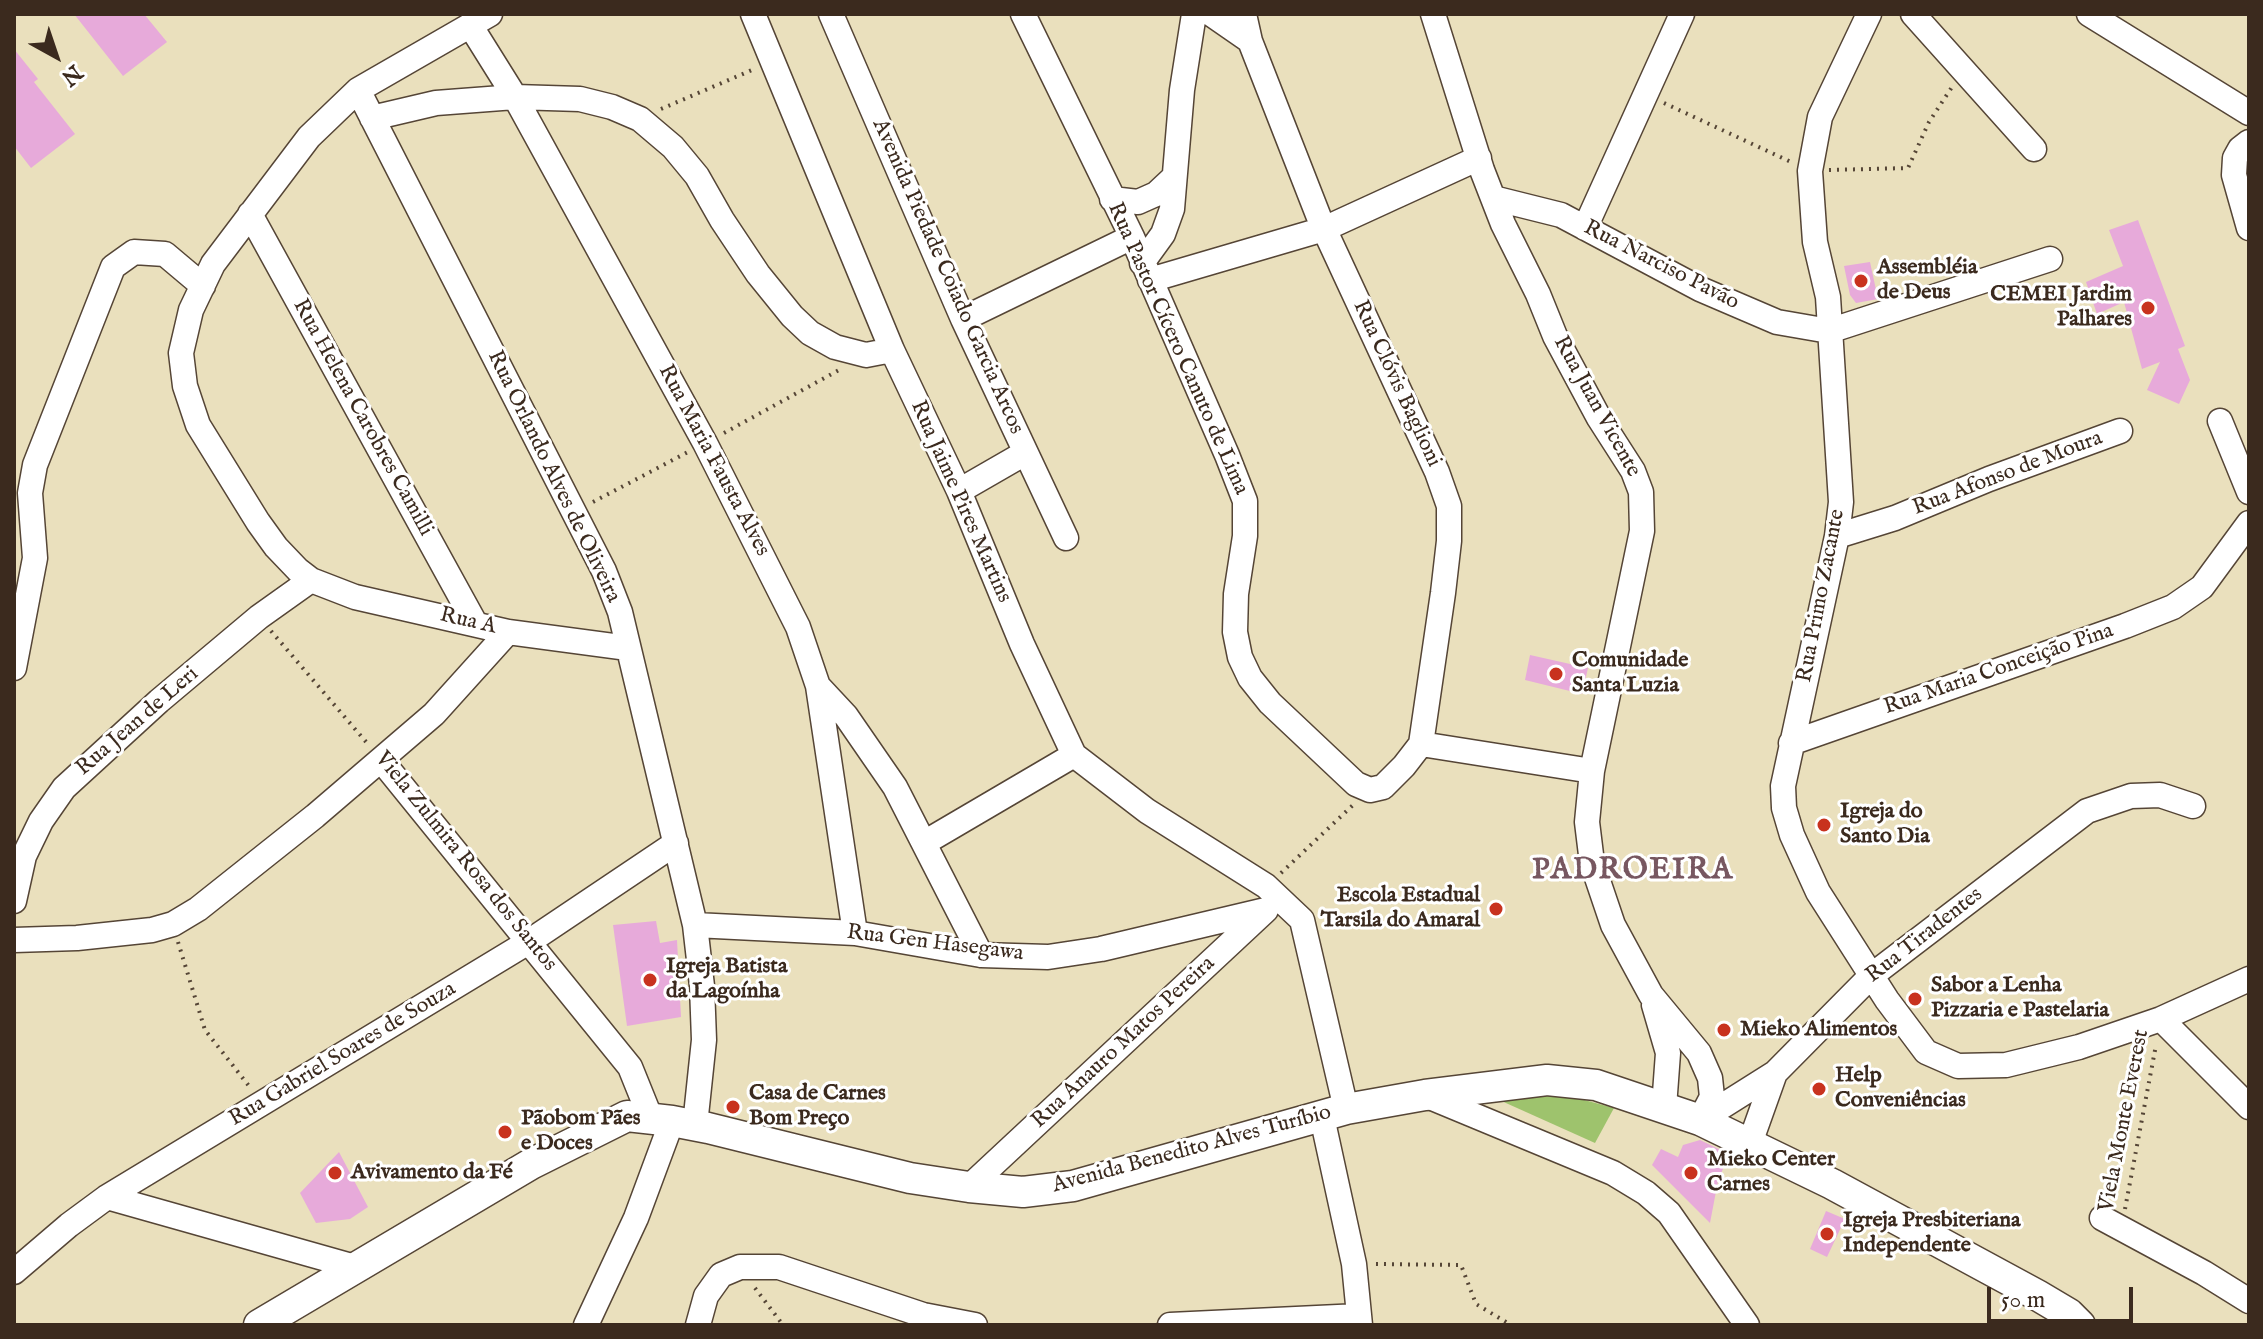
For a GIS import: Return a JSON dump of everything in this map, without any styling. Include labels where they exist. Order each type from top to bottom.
[{"type":"main road","name":"Avenida Benedito Alves Turíbio","points":[[259,1325],[531,1164],[627,1116],[673,1122],[910,1178],[1023,1192],[1073,1186],[1334,1113],[1425,1095],[1547,1080],[1596,1085],[1700,1120],[1832,1184],[2037,1295],[2069,1314],[2080,1325]]},
{"type":"street","name":"Rua Jaime Pires Martins","points":[[753,14],[892,350],[959,491],[1022,644],[1074,755],[1147,811],[1302,920],[1334,1113],[1359,1321]]},
{"type":"street","name":"Avenida Piedade Coiado Garcia Arcos","points":[[831,14],[963,319],[1066,538]]},
{"type":"street","name":"Rua Pastor Cícero Canuto de Lima","points":[[1023,14],[1132,237],[1245,501],[1245,536],[1236,594],[1235,632],[1240,657],[1250,678],[1270,703],[1356,784],[1370,790]]},
{"type":"street","points":[[1146,271],[1172,209],[1172,179],[1182,90],[1194,14]]},
{"type":"street","points":[[1211,14],[1250,41]]},
{"type":"street","name":"Rua Clóvis Baglioni","points":[[1244,14],[1250,41],[1324,229],[1437,472],[1449,506],[1449,541],[1443,593],[1421,744]]},
{"type":"street","name":"Rua Juan Vicente","points":[[1433,14],[1493,198],[1555,336],[1599,418],[1633,471],[1641,492],[1642,531],[1592,771],[1587,822],[1592,863],[1613,925],[1651,995],[1699,1053],[1710,1078],[1712,1097],[1700,1120]]},
{"type":"street","points":[[1585,228],[1682,14]]},
{"type":"street","name":"Rua Primo Zacante","points":[[1869,14],[1820,117],[1810,171],[1815,242],[1828,297],[1841,502],[1837,536],[1783,786],[1784,808],[1792,835],[1818,892],[1871,976],[1926,1052],[1958,1066],[2006,1065],[2079,1047],[2161,1019],[2249,979]]},
{"type":"street","points":[[1913,14],[2034,149]]},
{"type":"street","points":[[2089,14],[2249,113]]},
{"type":"street","points":[[311,580],[276,547],[198,425],[185,386],[181,353],[191,310],[213,264],[309,137],[358,90],[480,20]]},
{"type":"street","name":"Rua Maria Fausta Alves","points":[[480,20],[515,97],[719,470],[798,627],[818,686],[855,933]]},
{"type":"street","name":"Rua Orlando Alves de Oliveira","points":[[358,90],[604,571],[620,612],[695,925],[704,1040],[636,1218],[586,1325]]},
{"type":"street","points":[[372,118],[436,103],[515,97],[580,99],[612,107],[640,119],[673,147],[697,176],[758,274],[810,333],[835,347],[866,355],[892,350]]},
{"type":"street","points":[[2249,142],[2235,158],[2234,175],[2249,228]]},
{"type":"street","points":[[1146,271],[1324,229],[1479,158]]},
{"type":"street","points":[[1112,199],[1138,202],[1156,194],[1172,179]]},
{"type":"street","name":"Rua Narciso Pavão","points":[[1493,198],[1561,215],[1700,289],[1777,322],[1829,331]]},
{"type":"street","name":"Rua Helena Carobres Camilli","points":[[250,214],[475,623]]},
{"type":"street","points":[[963,319],[1132,237]]},
{"type":"street","points":[[14,668],[35,558],[30,493],[35,465],[113,267],[134,252],[165,254],[203,286]]},
{"type":"street","points":[[1829,331],[2050,259]]},
{"type":"street","points":[[2220,421],[2249,492]]},
{"type":"street","name":"Rua Afonso de Moura","points":[[1837,536],[1895,518],[1989,479],[2120,431]]},
{"type":"street","points":[[959,491],[1025,453]]},
{"type":"street","name":"Rua Afonso de Moura","points":[[1841,502],[1895,518]]},
{"type":"street","name":"Rua Maria Conceição Pina","points":[[1791,743],[2173,607],[2202,587],[2249,523]]},
{"type":"street","name":"Rua A","points":[[311,580],[355,597],[508,632],[628,648]]},
{"type":"street","name":"Rua Jean de Leri","points":[[14,901],[24,856],[41,821],[64,788],[159,701],[259,617],[311,580]]},
{"type":"street","points":[[14,940],[77,938],[152,930],[173,924],[198,909],[434,714],[508,632]]},
{"type":"street","points":[[818,686],[846,716],[895,787],[981,955]]},
{"type":"street","points":[[1370,790],[1383,787],[1421,744],[1592,771]]},
{"type":"street","points":[[924,843],[1074,755]]},
{"type":"street","name":"Viela Zulmira Rosa dos Santos","points":[[381,760],[673,1122]]},
{"type":"street","name":"Rua Tiradentes","points":[[1700,1120],[1775,1073],[1871,976],[2087,811],[2131,796],[2160,795],[2193,806]]},
{"type":"street","name":"Rua Gabriel Soares de Souza","points":[[14,1272],[107,1197],[530,941],[676,843]]},
{"type":"street","name":"Rua Gen Hasegawa","points":[[695,925],[855,933],[981,955],[1048,957],[1101,949],[1271,898]]},
{"type":"street","name":"Rua Anauro Matos Pereira","points":[[969,1187],[1271,898]]},
{"type":"street","name":"Rua Juan Vicente","points":[[1651,995],[1668,1053],[1664,1107]]},
{"type":"street","points":[[2161,1019],[2249,1107]]},
{"type":"street","name":"Rua Tiradentes","points":[[1749,1146],[1775,1073]]},
{"type":"street","points":[[1425,1095],[1613,1173],[1646,1193],[1669,1213],[1747,1325]]},
{"type":"street","points":[[107,1197],[355,1267]]},
{"type":"street","points":[[2111,1224],[2204,1273],[2249,1301]]},
{"type":"street","points":[[698,1325],[706,1296],[713,1285],[721,1275],[740,1267],[779,1267],[923,1315],[975,1325]]},
{"type":"street","points":[[1170,1325],[1359,1321]]},
{"type":"path","points":[[640,119],[773,61]]},
{"type":"path","points":[[1644,94],[1810,171],[1908,168],[1929,122],[1962,72]]},
{"type":"path","name":"Viela Zulmira Rosa dos Santos","points":[[259,617],[381,760]]},
{"type":"path","points":[[1271,898],[1370,790]]},
{"type":"path","points":[[173,924],[205,1030],[263,1103]]},
{"type":"path","name":"Viela Monte Everest","points":[[2111,1224],[2161,1019]]},
{"type":"path","points":[[1354,1264],[1461,1265],[1476,1304],[1511,1325]]},
{"type":"path","points":[[740,1267],[783,1325]]},
{"type":"green space","points":[[1508,1092],[1562,1094],[1614,1108],[1595,1143],[1497,1099]]},
{"type":"building","points":[[74,14],[144,14],[167,42],[123,76]]},
{"type":"building","points":[[14,49],[38,79],[34,82],[75,134],[31,168],[14,146]]},
{"type":"building","name":"CEMEI Jardim Palhares","points":[[2138,220],[2185,346],[2178,349],[2190,380],[2179,404],[2147,390],[2160,362],[2142,369],[2124,302],[2097,314],[2086,282],[2123,266],[2109,230]]},
{"type":"building","name":"Assembléia de Deus","points":[[1870,262],[1878,299],[1856,303],[1850,295],[1844,266]]},
{"type":"building","name":"Comunidade Santa Luzia","points":[[1530,655],[1588,668],[1582,694],[1525,680]]},
{"type":"building","name":"Igreja Batista da Lagoínha","points":[[656,921],[660,943],[677,940],[681,1017],[627,1026],[613,925]]},
{"type":"building","name":"Mieko Center Carnes","points":[[1700,1140],[1729,1154],[1718,1181],[1710,1223],[1652,1165],[1661,1149],[1678,1157],[1683,1145]]},
{"type":"building","name":"Avivamento da Fé","points":[[339,1152],[368,1207],[350,1219],[316,1223],[300,1193]]},
{"type":"building","name":"Igreja Presbiteriana Independente","points":[[1826,1211],[1845,1219],[1827,1257],[1810,1249]]},
{"type":"place","name":"Assembléia de Deus","points":[[1861,281]]},
{"type":"place","name":"CEMEI Jardim Palhares","points":[[2148,308]]},
{"type":"place","name":"Comunidade Santa Luzia","points":[[1556,674]]},
{"type":"place","name":"Igreja do Santo Dia","points":[[1824,825]]},
{"type":"place","name":"Escola Estadual Tarsila do Amaral","points":[[1496,909]]},
{"type":"place","name":"Igreja Batista da Lagoínha","points":[[650,980]]},
{"type":"place","name":"Sabor a Lenha Pizzaria e Pastelaria","points":[[1915,999]]},
{"type":"place","name":"Mieko Alimentos","points":[[1724,1030]]},
{"type":"place","name":"Help Conveniências","points":[[1819,1089]]},
{"type":"place","name":"Casa de Carnes Bom Preço","points":[[733,1107]]},
{"type":"place","name":"Pãobom Pães e Doces","points":[[505,1132]]},
{"type":"place","name":"Avivamento da Fé","points":[[335,1173]]},
{"type":"place","name":"Mieko Center Carnes","points":[[1691,1173]]},
{"type":"place","name":"Igreja Presbiteriana Independente","points":[[1827,1234]]},
{"type":"district","name":"PADROEIRA","points":[[1633,872]]}]
